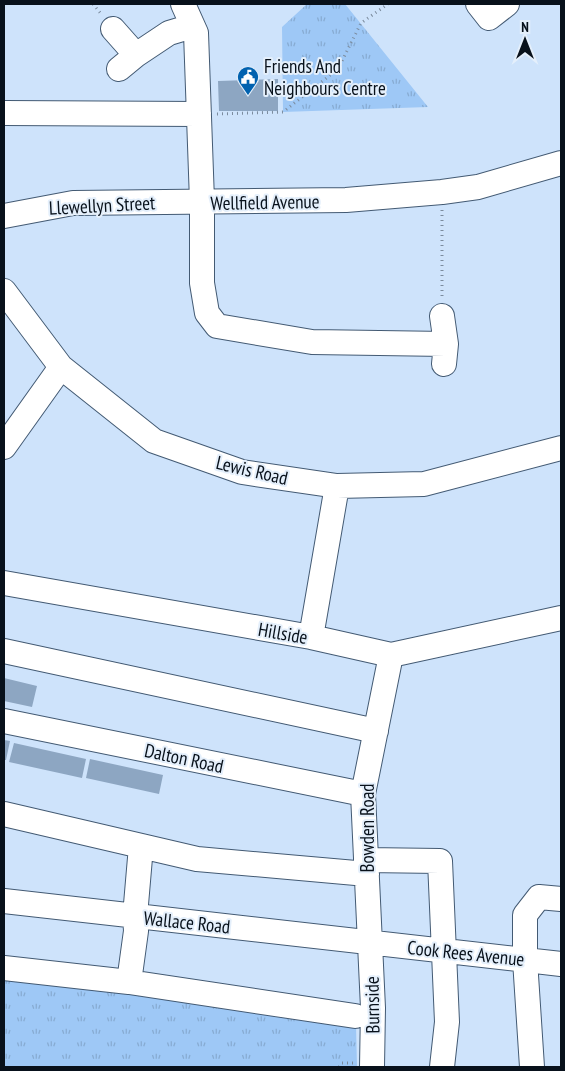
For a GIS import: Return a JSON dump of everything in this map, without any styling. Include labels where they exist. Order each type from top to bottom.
[{"type":"street","points":[[183,4],[196,33],[202,201]]},
{"type":"street","points":[[478,4],[489,18],[507,4]]},
{"type":"street","points":[[114,29],[127,62],[168,33],[189,27],[196,33]]},
{"type":"street","points":[[4,113],[199,114]]},
{"type":"street","name":"Wellfield Avenue","points":[[442,316],[445,354],[312,342],[217,326],[207,313],[202,283],[202,201],[346,200],[442,192],[478,187],[561,163]]},
{"type":"street","name":"Llewellyn Street","points":[[4,216],[73,203],[202,201]]},
{"type":"street","name":"Lewis Road","points":[[4,291],[61,367],[154,441],[242,472],[337,486],[424,484],[561,448]]},
{"type":"street","points":[[4,447],[61,367]]},
{"type":"street","points":[[311,637],[337,486]]},
{"type":"street","name":"Hillside","points":[[4,583],[311,637],[391,655],[561,618]]},
{"type":"street","points":[[4,651],[376,731]]},
{"type":"street","name":"Bowden Road","points":[[370,942],[363,794],[391,655]]},
{"type":"street","name":"Dalton Road","points":[[4,721],[363,794]]},
{"type":"street","points":[[4,814],[197,859],[367,867],[440,861],[448,1022],[442,1067]]},
{"type":"street","points":[[129,982],[136,931],[134,916],[141,846]]},
{"type":"street","points":[[532,1067],[525,960],[525,915],[539,897],[561,899]]},
{"type":"street","name":"Wallace Road","points":[[4,901],[370,942]]},
{"type":"street","name":"Cook Rees Avenue","points":[[370,942],[561,964]]},
{"type":"street","name":"Burnside","points":[[370,942],[373,1008],[372,1067]]},
{"type":"street","points":[[4,968],[129,982],[355,1016]]},
{"type":"path","points":[[199,114],[284,112],[338,69],[361,23],[388,4]]},
{"type":"path","points":[[442,217],[442,316]]},
{"type":"green space","points":[[307,4],[345,4],[428,107],[283,112],[282,27]]},
{"type":"green space","points":[[4,978],[128,991],[356,1024],[357,1067],[4,1067]]},
{"type":"building","name":"Friends And Neighbours Centre","points":[[278,79],[278,111],[219,111],[218,81]]},
{"type":"building","points":[[4,678],[37,686],[32,707],[4,701]]},
{"type":"building","points":[[4,740],[10,741],[6,760],[4,760]]},
{"type":"building","points":[[14,743],[86,759],[82,778],[9,762]]},
{"type":"building","points":[[90,759],[163,775],[159,794],[86,778]]},
{"type":"place","name":"Friends And Neighbours Centre","points":[[248,96]]}]
